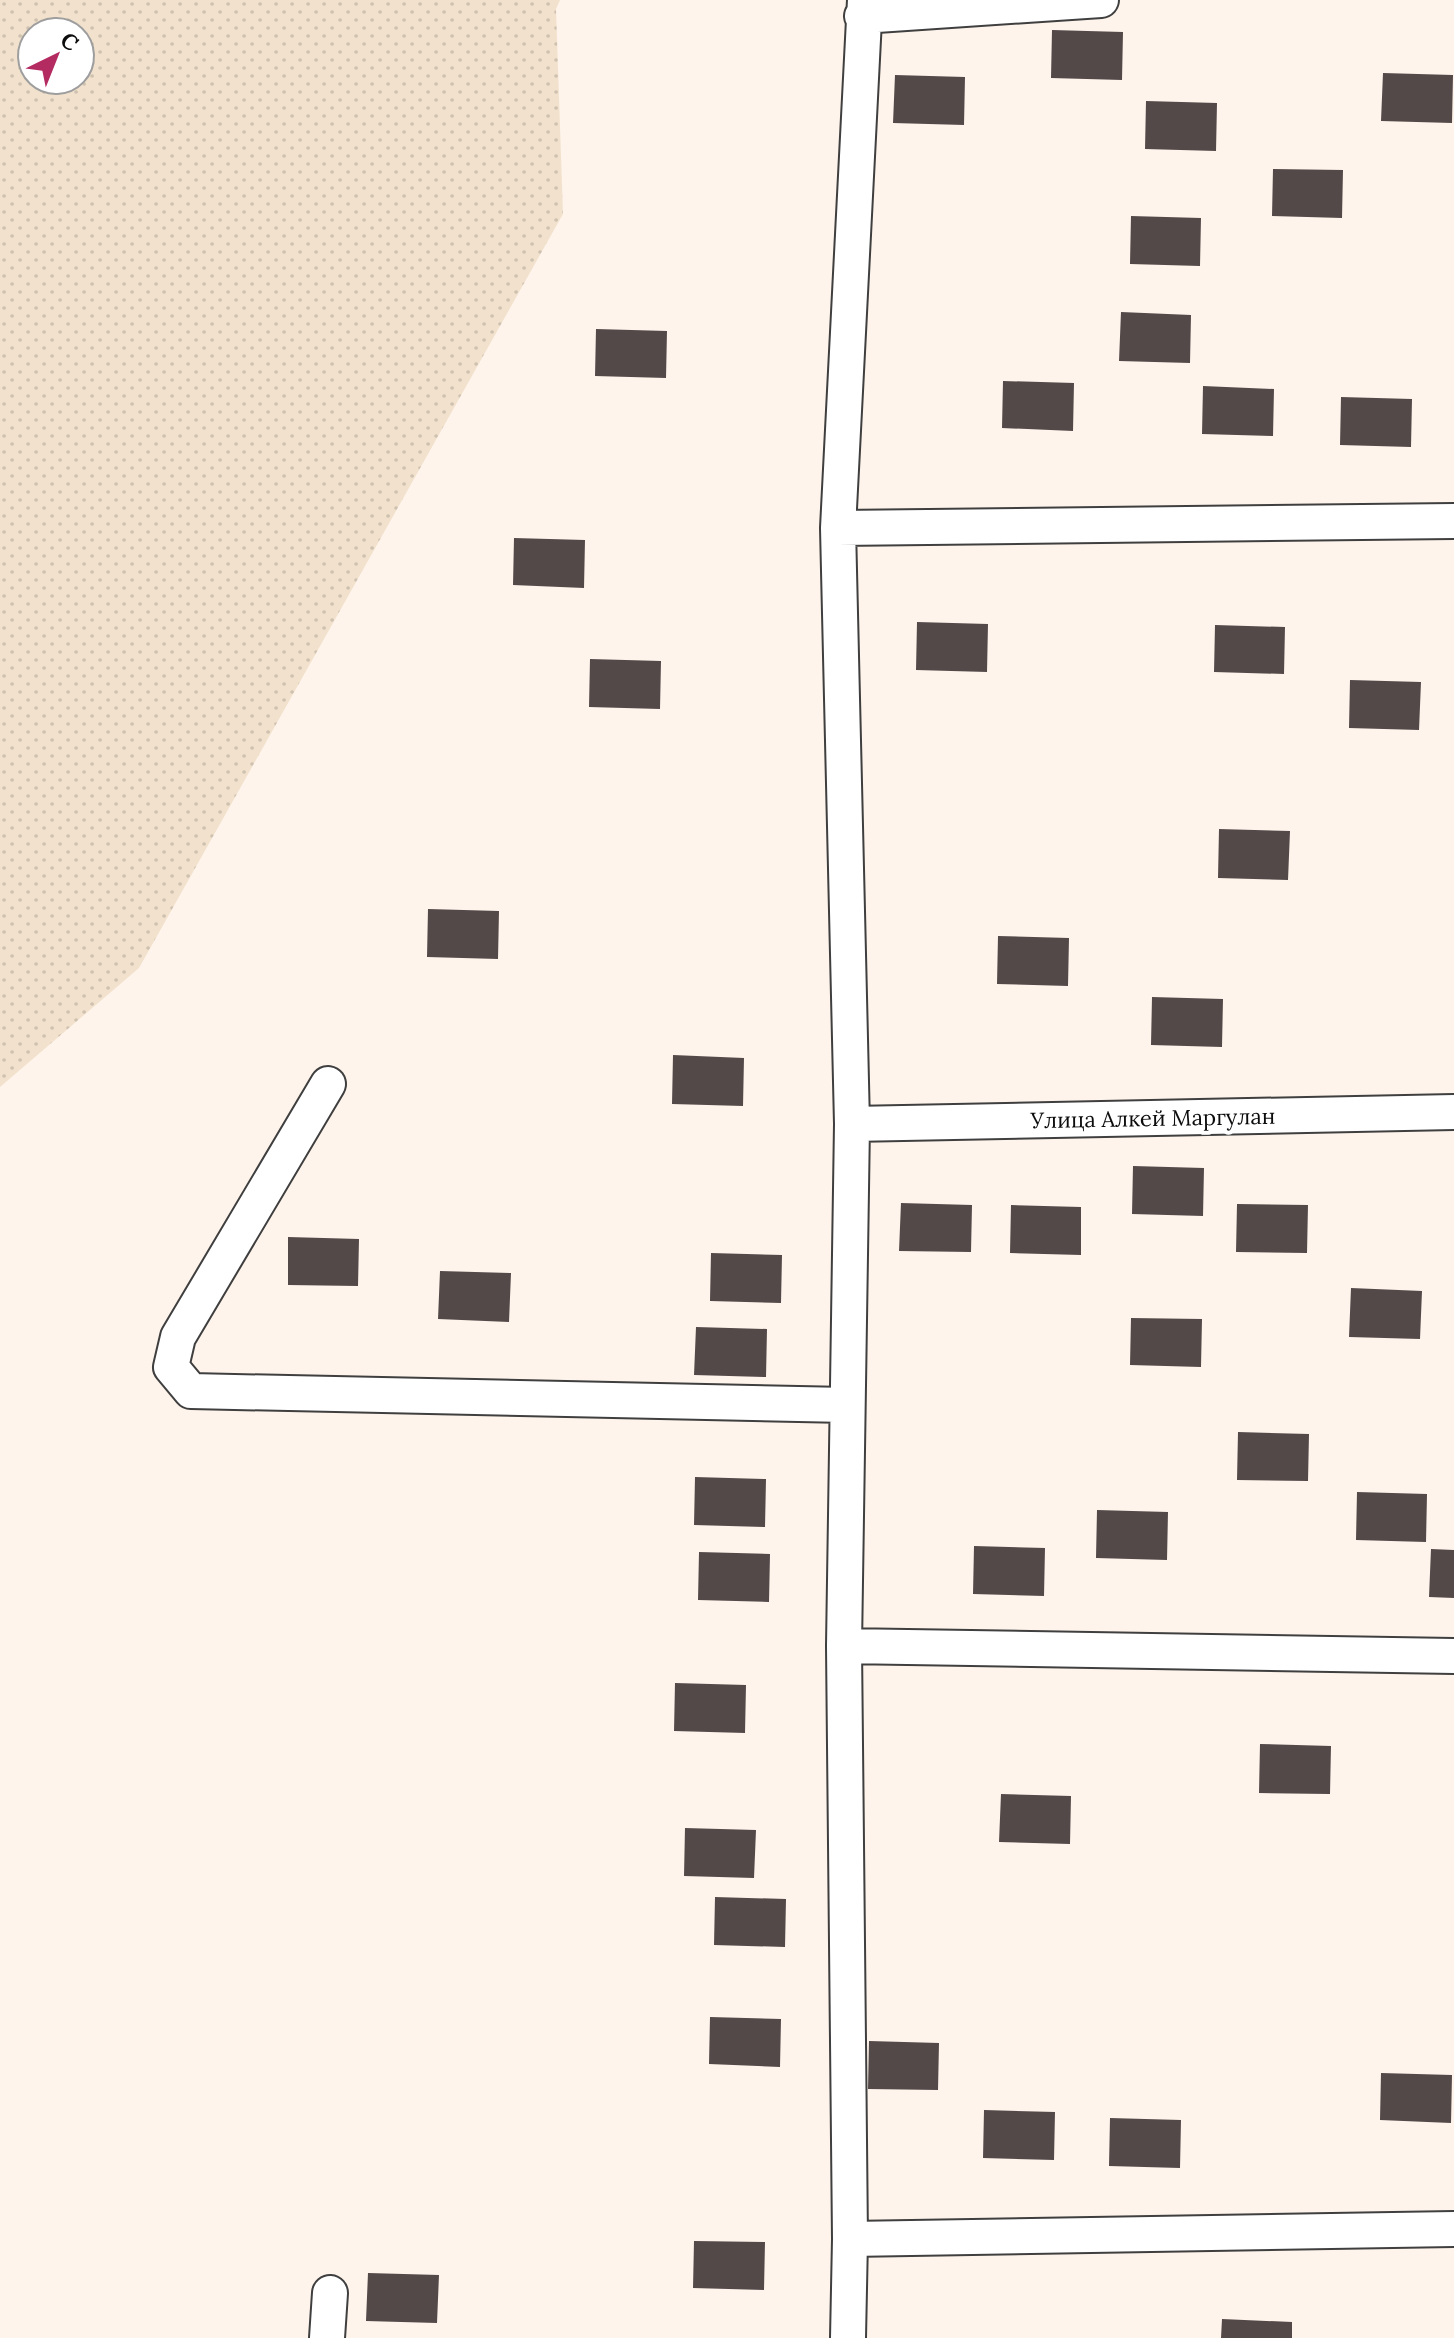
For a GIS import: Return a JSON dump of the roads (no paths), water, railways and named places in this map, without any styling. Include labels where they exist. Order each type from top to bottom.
[{"type":"street","points":[[848,2338],[850,2239],[844,1646],[852,1124],[838,528],[864,8],[1101,0]]},
{"type":"street","points":[[838,528],[1454,521]]},
{"type":"street","points":[[328,1084],[178,1337],[171,1367],[191,1391],[847,1405]]},
{"type":"street","name":"Улица Алкей Маргулан","points":[[852,1124],[1454,1112]]},
{"type":"street","points":[[844,1646],[1454,1656]]},
{"type":"street","points":[[850,2239],[1454,2229]]},
{"type":"street","points":[[327,2338],[330,2293]]}]
